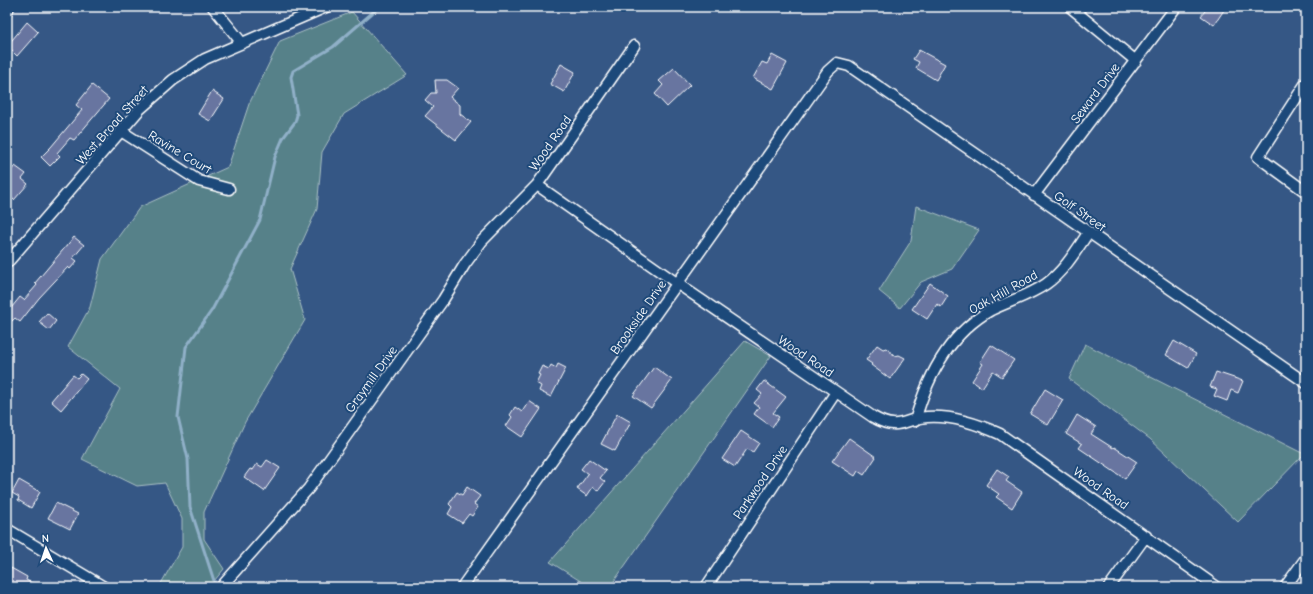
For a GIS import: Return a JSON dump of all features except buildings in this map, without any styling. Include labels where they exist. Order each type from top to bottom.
[{"type":"street","points":[[7,11],[9,7]]},
{"type":"street","points":[[213,7],[242,43]]},
{"type":"street","name":"West Broad Street","points":[[7,263],[140,108],[173,80],[205,60],[326,7]]},
{"type":"street","points":[[1070,7],[1136,61]]},
{"type":"street","name":"Seward Drive","points":[[1034,195],[1176,7]]},
{"type":"street","name":"Wood Road","points":[[634,46],[537,185],[678,284],[882,422],[898,425],[926,417],[938,418],[971,422],[1000,434],[1217,587]]},
{"type":"street","name":"Golf Street","points":[[837,63],[849,66],[1306,384]]},
{"type":"street","name":"Brookside Drive","points":[[462,587],[828,71],[837,63]]},
{"type":"street","points":[[1306,83],[1258,157],[1306,192]]},
{"type":"street","name":"Ravine Court","points":[[121,131],[198,181],[228,189]]},
{"type":"street","name":"Graymill Drive","points":[[222,587],[309,488],[443,300],[465,264],[482,241],[537,185]]},
{"type":"street","name":"Oak Hill Road","points":[[915,421],[921,401],[933,374],[960,334],[979,318],[992,310],[1046,284],[1059,273],[1071,259],[1088,232]]},
{"type":"street","name":"Parkwood Drive","points":[[706,587],[836,392]]},
{"type":"street","points":[[7,529],[104,587]]},
{"type":"street","points":[[1109,587],[1146,536]]},
{"type":"street","points":[[1285,587],[1306,558]]},
{"type":"green space","points":[[352,12],[407,75],[344,114],[322,152],[317,209],[290,269],[305,320],[245,422],[204,512],[204,539],[224,569],[209,587],[159,587],[182,547],[182,519],[165,483],[137,486],[82,459],[120,389],[68,347],[90,307],[102,259],[140,207],[228,167],[249,104],[280,41]]},
{"type":"green space","points":[[916,206],[979,230],[952,269],[921,282],[900,308],[879,291],[911,241]]},
{"type":"green space","points":[[745,341],[771,356],[610,587],[590,587],[550,562]]},
{"type":"green space","points":[[1085,344],[1304,454],[1238,522],[1150,439],[1069,379]]},
{"type":"waterway","points":[[216,587],[190,507],[188,459],[178,417],[186,347],[212,310],[260,220],[275,157],[283,138],[295,122],[297,115],[291,77],[293,71],[333,47],[379,7]]}]
